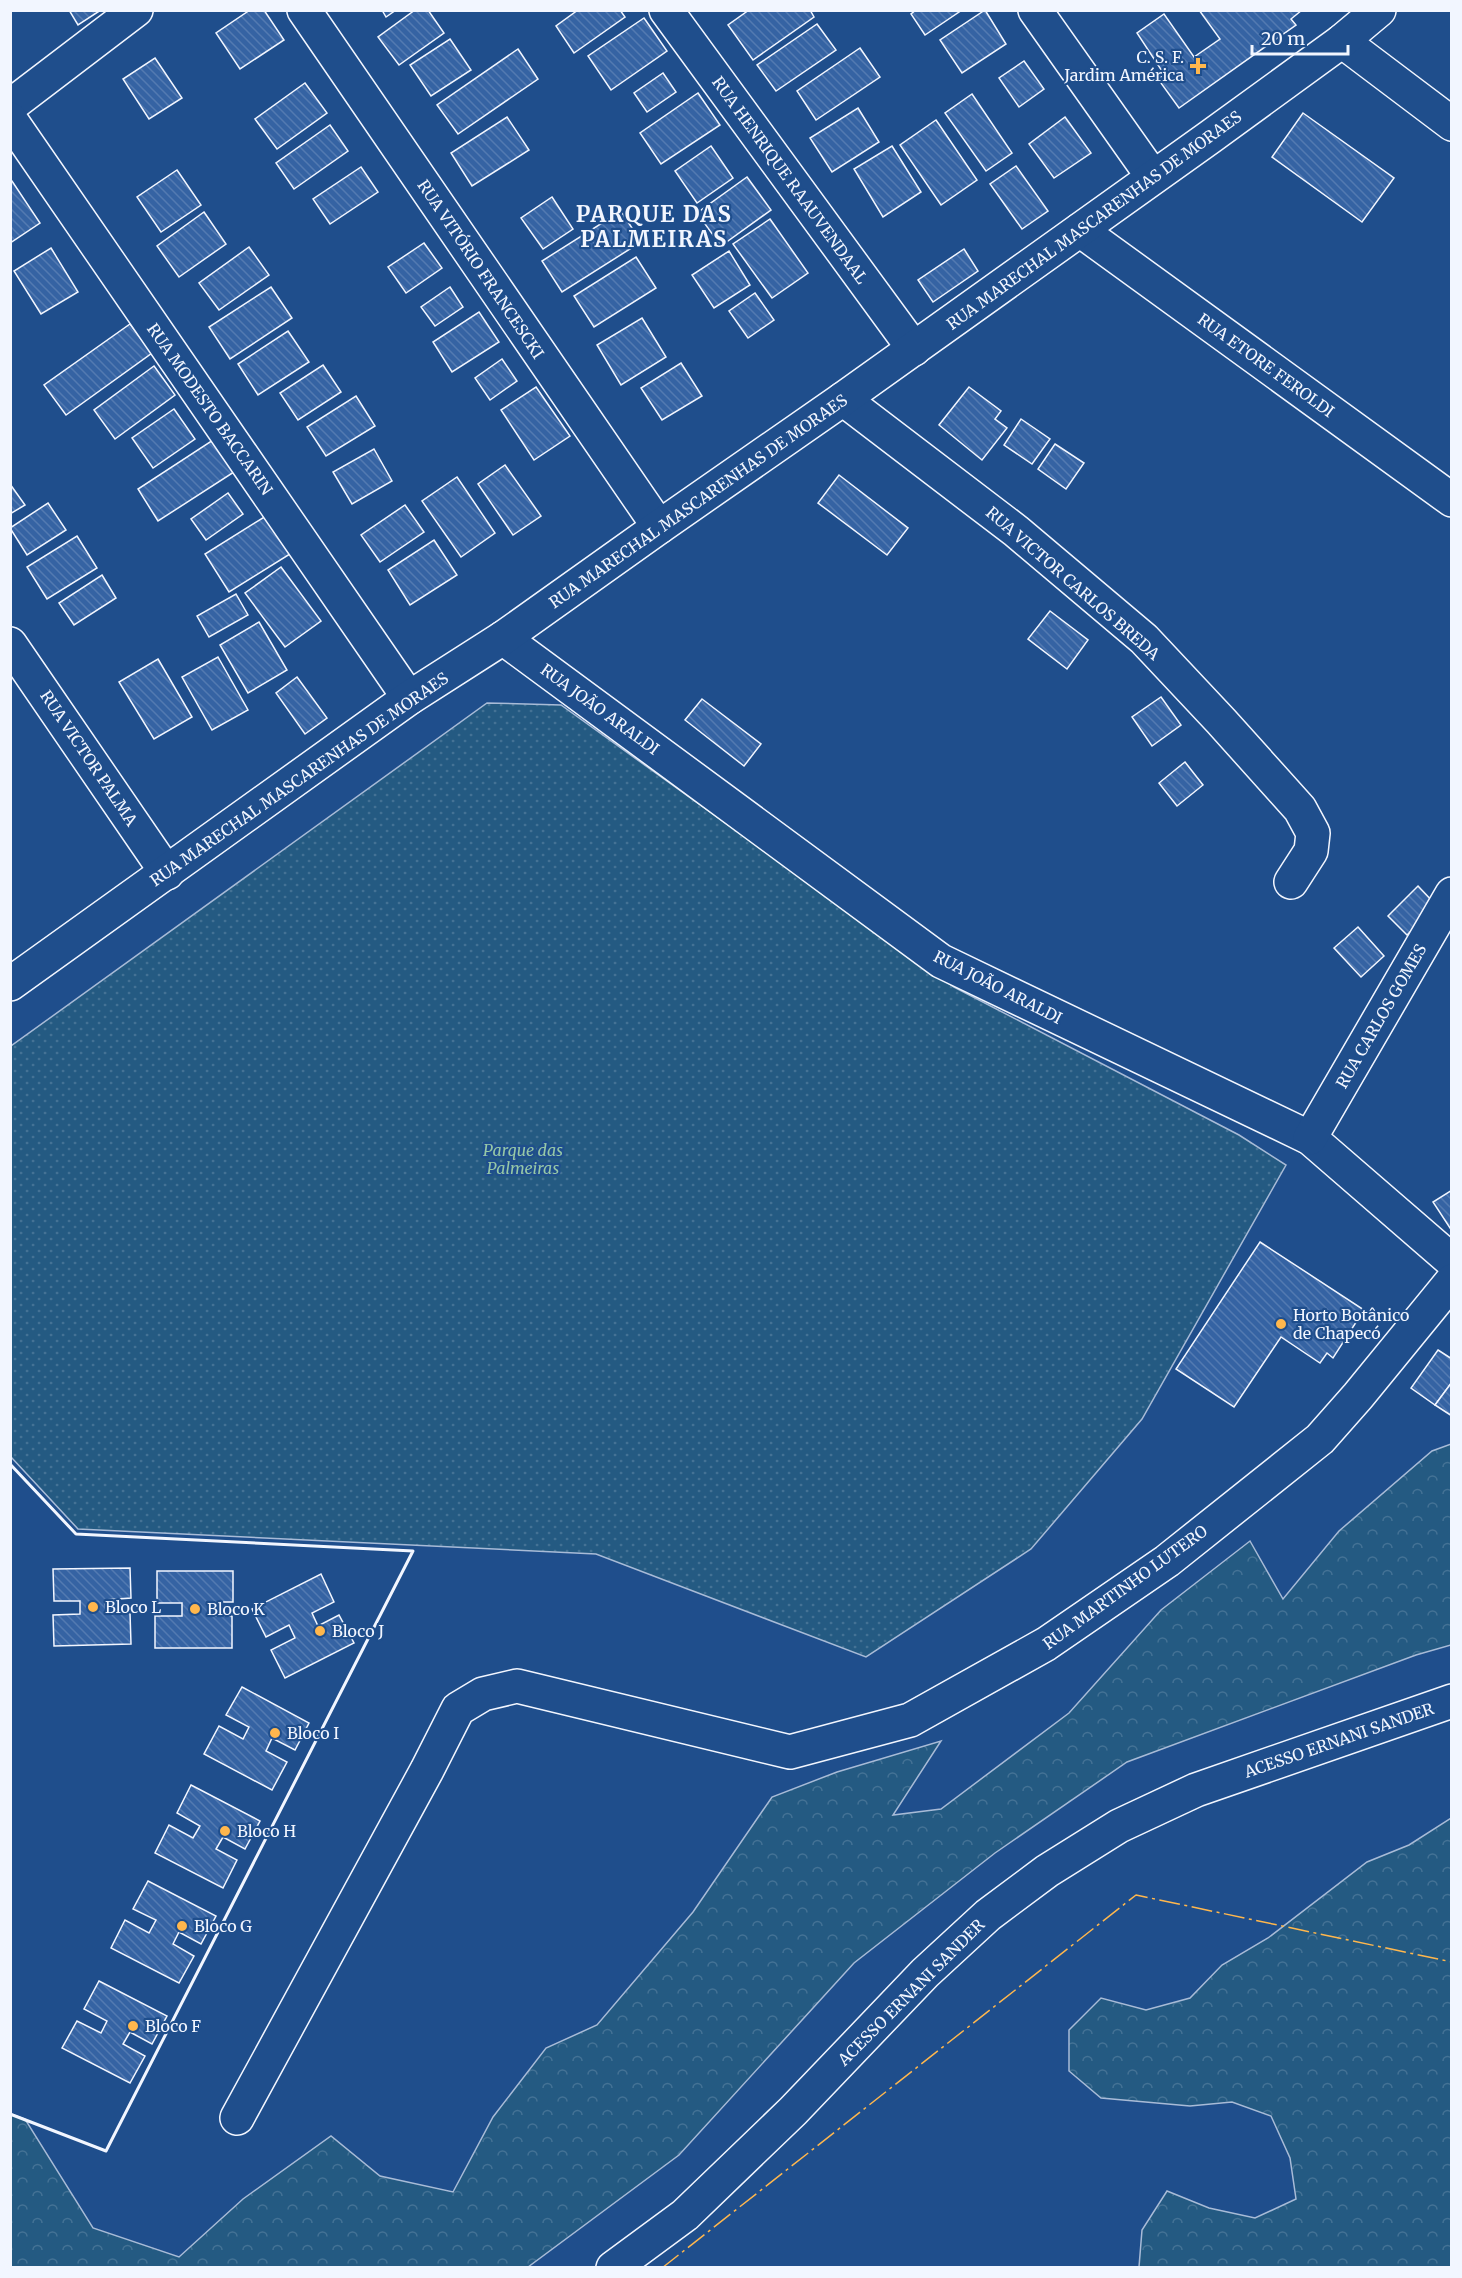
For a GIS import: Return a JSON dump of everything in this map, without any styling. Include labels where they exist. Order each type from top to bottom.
[{"type":"main road","points":[[10,106],[136,10]]},
{"type":"main road","name":"RUA VITÓRIO FRANCESCKI","points":[[304,10],[659,527]]},
{"type":"main road","name":"RUA HENRIQUE RAAUVENDAAL","points":[[666,10],[914,349]]},
{"type":"main road","points":[[1035,10],[1153,177]]},
{"type":"main road","name":"RUA MARECHAL MASCARENHAS DE MORAES","points":[[10,984],[409,698],[503,638],[914,349],[1342,41],[1379,10]]},
{"type":"main road","points":[[1342,41],[1452,124]]},
{"type":"main road","name":"RUA MODESTO BACCARIN","points":[[10,119],[409,698]]},
{"type":"main road","name":"RUA ETORE FEROLDI","points":[[1080,230],[1452,500]]},
{"type":"main road","name":"RUA VICTOR CARLOS BREDA","points":[[843,399],[1016,531],[1134,631],[1213,713],[1300,809],[1313,833],[1311,851],[1291,882]]},
{"type":"main road","name":"RUA JOÃO ARALDI","points":[[503,638],[941,961],[1310,1138],[1452,1261]]},
{"type":"main road","name":"RUA VICTOR PALMA","points":[[10,644],[167,873]]},
{"type":"main road","name":"RUA CARLOS GOMES","points":[[1310,1138],[1452,894]]},
{"type":"main road","name":"RUA MARTINHO LUTERO","points":[[237,2118],[458,1709],[483,1694],[517,1686],[790,1752],[910,1720],[1046,1644],[1167,1561],[1320,1439],[1452,1281]]},
{"type":"main road","name":"ACESSO ERNANI SANDER","points":[[613,2268],[685,2216],[793,2111],[925,1973],[988,1915],[1047,1870],[1119,1826],[1196,1790],[1452,1701]]},
{"type":"green space","name":"Parque das Palmeiras","points":[[487,703],[561,705],[954,987],[1239,1135],[1286,1165],[1142,1419],[1031,1549],[866,1657],[596,1554],[78,1529],[11,1457],[11,1046]]},
{"type":"green space","points":[[1451,1444],[1451,1645],[1416,1655],[1127,1762],[995,1853],[854,1963],[679,2155],[528,2267],[11,2267],[11,2114],[25,2119],[93,2228],[179,2257],[243,2199],[331,2136],[380,2176],[453,2192],[493,2117],[546,2048],[597,2025],[693,1912],[772,1797],[837,1772],[941,1741],[893,1815],[941,1809],[1069,1713],[1161,1610],[1250,1541],[1283,1599],[1339,1531],[1432,1451]]},
{"type":"green space","points":[[1451,1818],[1451,2267],[1139,2267],[1142,2230],[1167,2191],[1209,2208],[1255,2218],[1296,2199],[1290,2158],[1271,2116],[1232,2102],[1190,2106],[1101,2098],[1069,2071],[1069,2030],[1101,1998],[1146,2010],[1190,1998],[1222,1965],[1268,1938],[1367,1862],[1409,1845]]},
{"type":"building","points":[[69,10],[101,10],[78,25]]},
{"type":"building","points":[[250,10],[264,10],[284,40],[240,69],[216,33]]},
{"type":"building","points":[[382,10],[396,10],[386,17]]},
{"type":"building","points":[[415,10],[428,10],[444,33],[399,65],[378,37]]},
{"type":"building","points":[[578,10],[620,10],[625,17],[574,53],[556,26]]},
{"type":"building","points":[[749,10],[810,10],[814,17],[753,60],[728,25]]},
{"type":"building","points":[[916,10],[962,10],[925,35],[911,14]]},
{"type":"building","points":[[985,10],[1006,44],[962,73],[940,40]]},
{"type":"building","name":"C. S. F. Jardim América","points":[[1199,10],[1302,10],[1291,19],[1296,25],[1179,108],[1158,79],[1164,74],[1137,33],[1164,14],[1194,57],[1220,39]]},
{"type":"building","points":[[644,18],[667,51],[611,90],[588,56]]},
{"type":"building","points":[[817,24],[836,50],[776,91],[757,65]]},
{"type":"building","points":[[450,39],[471,70],[431,96],[410,65]]},
{"type":"building","points":[[860,48],[880,77],[816,120],[797,91]]},
{"type":"building","points":[[518,49],[538,79],[458,134],[437,105]]},
{"type":"building","points":[[155,58],[182,98],[149,119],[123,79]]},
{"type":"building","points":[[1024,61],[1044,89],[1019,107],[999,78]]},
{"type":"building","points":[[663,73],[676,92],[647,112],[634,93]]},
{"type":"building","points":[[305,83],[327,113],[277,149],[255,119]]},
{"type":"building","points":[[698,93],[720,125],[661,164],[640,133]]},
{"type":"building","points":[[972,94],[1012,153],[986,171],[945,113]]},
{"type":"building","points":[[858,108],[879,142],[832,172],[810,138]]},
{"type":"building","points":[[1303,113],[1394,178],[1362,222],[1272,157]]},
{"type":"building","points":[[507,117],[529,150],[472,186],[451,153]]},
{"type":"building","points":[[1065,117],[1091,153],[1054,178],[1029,144]]},
{"type":"building","points":[[936,120],[977,180],[941,205],[900,145]]},
{"type":"building","points":[[330,125],[348,151],[294,189],[276,163]]},
{"type":"building","points":[[711,146],[733,178],[697,203],[675,171]]},
{"type":"building","points":[[892,146],[921,192],[883,217],[854,169]]},
{"type":"building","points":[[1016,166],[1048,211],[1022,229],[990,184]]},
{"type":"building","points":[[361,167],[378,192],[330,224],[313,199]]},
{"type":"building","points":[[177,170],[201,205],[161,232],[137,197]]},
{"type":"building","points":[[747,177],[771,210],[721,246],[697,213]]},
{"type":"building","points":[[10,181],[40,223],[10,243]]},
{"type":"building","points":[[552,197],[573,229],[543,249],[521,218]]},
{"type":"building","points":[[621,211],[641,242],[562,292],[542,261]]},
{"type":"building","points":[[204,212],[226,244],[179,277],[157,246]]},
{"type":"building","points":[[770,219],[808,273],[772,298],[733,244]]},
{"type":"building","points":[[424,243],[442,268],[406,293],[388,267]]},
{"type":"building","points":[[249,247],[269,275],[219,310],[199,283]]},
{"type":"building","points":[[51,248],[78,292],[41,314],[14,271]]},
{"type":"building","points":[[964,249],[978,271],[933,302],[918,280]]},
{"type":"building","points":[[729,251],[750,285],[714,308],[692,275]]},
{"type":"building","points":[[636,257],[656,288],[594,327],[574,296]]},
{"type":"building","points":[[271,287],[292,318],[230,359],[209,327]]},
{"type":"building","points":[[450,287],[463,307],[435,326],[421,307]]},
{"type":"building","points":[[755,293],[774,320],[748,338],[729,311]]},
{"type":"building","points":[[479,312],[499,342],[452,372],[433,342]]},
{"type":"building","points":[[642,318],[666,357],[621,385],[597,345]]},
{"type":"building","points":[[130,324],[152,353],[66,415],[44,385]]},
{"type":"building","points":[[288,331],[309,362],[258,395],[238,364]]},
{"type":"building","points":[[502,359],[517,381],[490,400],[475,378]]},
{"type":"building","points":[[681,363],[702,396],[662,420],[641,388]]},
{"type":"building","points":[[323,365],[341,392],[298,420],[280,393]]},
{"type":"building","points":[[154,366],[175,395],[115,439],[94,410]]},
{"type":"building","points":[[536,387],[570,436],[534,460],[501,410]]},
{"type":"building","points":[[969,387],[1001,411],[995,419],[1007,428],[982,460],[939,425]]},
{"type":"building","points":[[356,396],[375,426],[326,456],[307,427]]},
{"type":"building","points":[[174,409],[195,439],[153,468],[132,438]]},
{"type":"building","points":[[1021,419],[1050,439],[1032,464],[1004,445]]},
{"type":"building","points":[[213,440],[234,472],[158,521],[138,489]]},
{"type":"building","points":[[1055,444],[1084,463],[1066,489],[1038,469]]},
{"type":"building","points":[[374,449],[392,481],[352,504],[333,472]]},
{"type":"building","points":[[505,465],[541,516],[513,535],[478,484]]},
{"type":"building","points":[[839,475],[908,528],[887,555],[818,503]]},
{"type":"building","points":[[457,477],[495,533],[461,557],[422,501]]},
{"type":"building","points":[[10,484],[25,505],[10,514]]},
{"type":"building","points":[[228,493],[243,514],[206,540],[191,519]]},
{"type":"building","points":[[48,503],[66,530],[27,555],[10,528]]},
{"type":"building","points":[[405,505],[424,532],[380,562],[361,535]]},
{"type":"building","points":[[266,516],[290,554],[229,592],[205,554]]},
{"type":"building","points":[[77,536],[97,568],[47,599],[27,567]]},
{"type":"building","points":[[434,540],[457,575],[410,605],[388,570]]},
{"type":"building","points":[[281,567],[321,621],[285,647],[245,593]]},
{"type":"building","points":[[102,575],[116,598],[74,625],[59,603]]},
{"type":"building","points":[[236,594],[248,615],[209,637],[197,616]]},
{"type":"building","points":[[1050,611],[1088,640],[1067,669],[1028,639]]},
{"type":"building","points":[[259,622],[287,670],[248,693],[220,645]]},
{"type":"building","points":[[218,657],[248,710],[212,730],[182,677]]},
{"type":"building","points":[[158,659],[192,717],[154,739],[119,682]]},
{"type":"building","points":[[297,677],[327,718],[305,734],[276,693]]},
{"type":"building","points":[[1161,697],[1181,725],[1152,746],[1132,717]]},
{"type":"building","points":[[702,699],[761,744],[744,766],[685,720]]},
{"type":"building","points":[[1185,762],[1203,785],[1177,806],[1159,783]]},
{"type":"building","points":[[1418,886],[1437,906],[1407,935],[1388,916]]},
{"type":"building","points":[[1358,927],[1384,956],[1361,977],[1334,948]]},
{"type":"building","points":[[1452,1190],[1452,1231],[1433,1202]]},
{"type":"building","name":"Horto Botânico de Chapecó","points":[[1260,1242],[1364,1310],[1333,1358],[1327,1353],[1320,1363],[1281,1337],[1234,1407],[1176,1369]]},
{"type":"building","points":[[1438,1350],[1452,1359],[1452,1382],[1435,1405],[1411,1388]]},
{"type":"building","points":[[1452,1382],[1452,1416],[1435,1405]]},
{"type":"building","name":"Bloco L","points":[[130,1568],[131,1598],[105,1600],[106,1613],[130,1613],[131,1644],[54,1646],[53,1615],[80,1614],[80,1601],[54,1601],[53,1569]]},
{"type":"building","name":"Bloco K","points":[[157,1571],[233,1571],[233,1602],[208,1602],[208,1616],[232,1616],[232,1648],[155,1648],[155,1616],[182,1616],[182,1603],[157,1603]]},
{"type":"building","name":"Bloco J","points":[[321,1574],[334,1602],[312,1613],[318,1626],[339,1615],[354,1643],[285,1678],[271,1650],[295,1638],[289,1625],[266,1637],[252,1609]]},
{"type":"building","name":"Bloco I","points":[[242,1687],[309,1723],[295,1750],[272,1738],[266,1751],[287,1762],[272,1790],[204,1754],[219,1726],[243,1739],[249,1727],[226,1715]]},
{"type":"building","name":"Bloco H","points":[[191,1785],[260,1821],[245,1849],[223,1837],[216,1849],[237,1860],[223,1888],[155,1853],[169,1825],[193,1838],[200,1826],[177,1813]]},
{"type":"building","name":"Bloco G","points":[[148,1881],[216,1916],[201,1944],[179,1932],[173,1944],[194,1956],[179,1983],[111,1948],[125,1920],[149,1933],[156,1920],[133,1909]]},
{"type":"building","name":"Bloco F","points":[[99,1981],[167,2016],[152,2044],[130,2032],[123,2044],[145,2056],[130,2083],[62,2048],[77,2021],[101,2033],[107,2021],[84,2009]]},
{"type":"wall","points":[[10,1464],[76,1534],[413,1551],[106,2151],[10,2114]]},
{"type":"power","points":[[662,2268],[1136,1895],[1452,1962]]},
{"type":"place","name":"C. S. F. Jardim América","points":[[1198,66]]},
{"type":"place","name":"Horto Botânico de Chapecó","points":[[1281,1324]]},
{"type":"place","name":"Bloco L","points":[[93,1607]]},
{"type":"place","name":"Bloco K","points":[[195,1609]]},
{"type":"place","name":"Bloco J","points":[[320,1631]]},
{"type":"place","name":"Bloco I","points":[[275,1733]]},
{"type":"place","name":"Bloco H","points":[[225,1831]]},
{"type":"place","name":"Bloco G","points":[[182,1926]]},
{"type":"place","name":"Bloco F","points":[[133,2026]]},
{"type":"district","name":"PARQUE DAS PALMEIRAS","points":[[654,226]]}]
